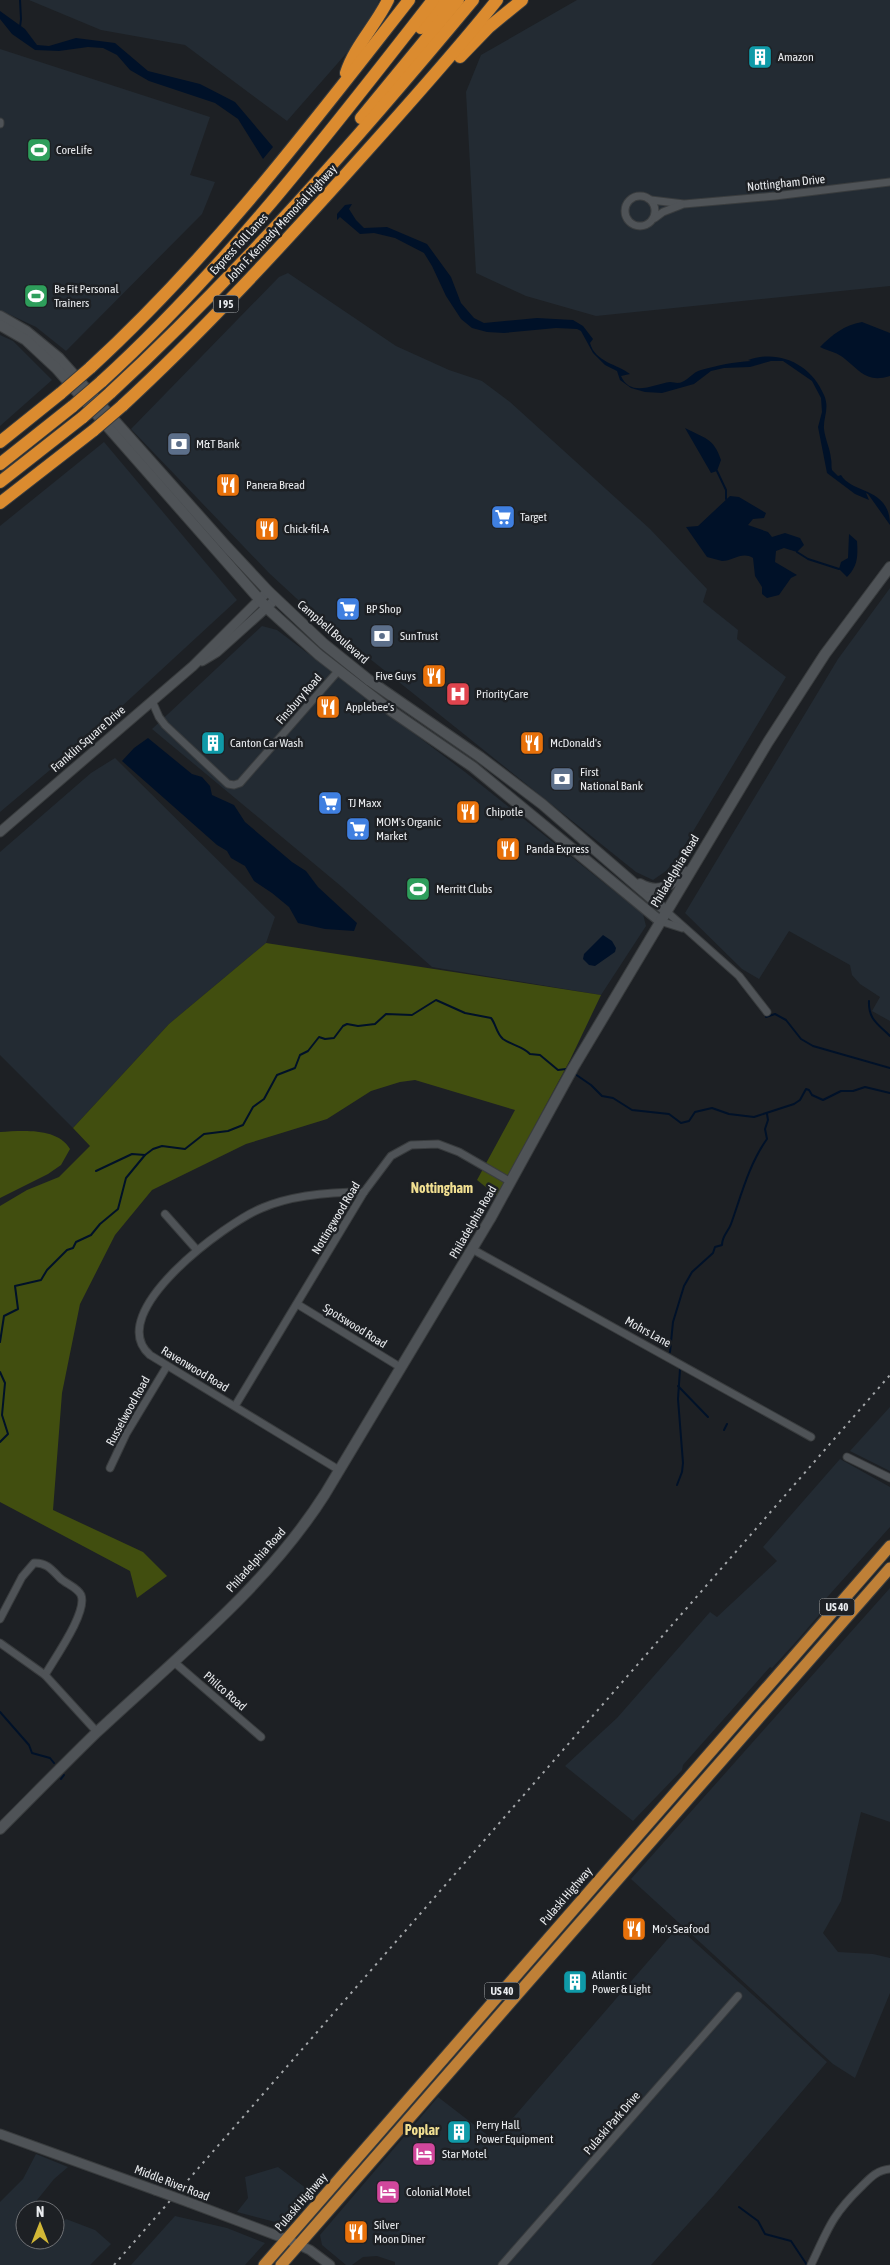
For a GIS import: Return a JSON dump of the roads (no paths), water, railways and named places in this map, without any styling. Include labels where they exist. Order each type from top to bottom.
[{"type":"highway","points":[[343,83],[353,56],[388,0]]},
{"type":"highway","points":[[0,442],[62,393],[90,368],[140,320],[218,239],[409,0]]},
{"type":"highway","name":"Express Toll Lanes","points":[[0,464],[101,382],[199,285],[289,181],[433,0]]},
{"type":"highway","points":[[289,181],[446,0]]},
{"type":"highway","points":[[291,208],[308,182],[458,0]]},
{"type":"highway","name":"Express Toll Lanes","points":[[0,482],[83,417],[168,337],[291,208],[473,0]]},
{"type":"highway","name":"John F. Kennedy Memorial Highway","points":[[0,503],[122,406],[224,306],[382,134],[497,0]]},
{"type":"highway","points":[[382,134],[402,120],[484,33],[522,0]]},
{"type":"highway","name":"Pulaski Highway","points":[[264,2265],[890,1546]]},
{"type":"highway","name":"US 40","points":[[281,2265],[890,1568]]},
{"type":"main road","name":"Campbell Boulevard","points":[[0,316],[26,331],[59,358],[268,591],[324,644],[370,681],[504,775],[666,911]]},
{"type":"main road","name":"Campbell Boulevard","points":[[0,325],[26,340],[49,360],[263,604],[339,670],[390,710],[473,767],[660,921]]},
{"type":"main road","name":"Philadelphia Road","points":[[0,1829],[97,1732],[215,1623],[281,1554],[312,1514],[472,1249],[573,1068],[768,742],[819,664],[890,567]]},
{"type":"main road","points":[[627,877],[647,888],[663,889],[694,864]]},
{"type":"street","name":"Nottingham Drive","points":[[684,204],[664,212],[647,225],[637,227],[632,225],[626,217],[626,207],[632,198],[642,196],[651,200],[684,204],[774,196],[890,182]]},
{"type":"street","points":[[651,200],[656,208],[654,218]]},
{"type":"street","name":"Franklin Square Drive","points":[[263,604],[268,591]]},
{"type":"street","name":"Franklin Square Drive","points":[[0,832],[193,666],[217,652],[263,604],[276,598]]},
{"type":"street","name":"Finsbury Road","points":[[152,701],[165,725],[228,784],[234,785],[240,783],[339,670]]},
{"type":"street","name":"Campbell Boulevard","points":[[666,911],[738,976],[766,1012]]},
{"type":"street","name":"Campbell Boulevard","points":[[660,921],[685,929]]},
{"type":"street","name":"Nottingwood Road","points":[[235,1406],[364,1192],[391,1156],[403,1148],[418,1144],[446,1147],[511,1182]]},
{"type":"street","name":"Ravenwood Road","points":[[338,1470],[167,1366],[146,1351],[140,1341],[139,1327],[144,1313],[160,1288],[196,1250],[231,1224],[263,1207],[315,1196],[342,1192],[364,1192]]},
{"type":"street","points":[[165,1214],[196,1250]]},
{"type":"street","name":"Mohrs Lane","points":[[472,1249],[811,1437]]},
{"type":"street","name":"Spotswood Road","points":[[297,1304],[400,1367]]},
{"type":"street","name":"Russelwood Road","points":[[110,1468],[130,1427],[167,1366]]},
{"type":"street","points":[[847,1457],[890,1478]]},
{"type":"street","points":[[0,1619],[22,1577],[34,1564],[39,1563],[51,1568],[62,1580],[79,1592],[82,1609],[45,1675]]},
{"type":"street","points":[[0,1643],[45,1675],[97,1732]]},
{"type":"street","name":"Philco Road","points":[[174,1662],[261,1737]]},
{"type":"street","name":"Pulaski Park Drive","points":[[502,2265],[738,1996]]},
{"type":"street","name":"Middle River Road","points":[[0,2134],[286,2239],[310,2250],[330,2265]]},
{"type":"street","points":[[811,2265],[828,2226],[838,2210],[874,2175],[890,2169]]},
{"type":"water","points":[[0,11],[25,29],[37,45],[49,46],[76,38],[115,43],[148,71],[200,84],[235,102],[273,147],[263,159],[238,119],[215,103],[149,81],[130,70],[117,55],[103,48],[88,47],[59,51],[35,50],[12,34],[0,19]]},
{"type":"water","points":[[352,204],[349,209],[364,228],[387,227],[427,244],[451,277],[461,303],[474,318],[484,323],[537,318],[573,320],[583,326],[593,339],[590,343],[601,359],[630,374],[621,376],[625,383],[631,386],[643,388],[670,382],[680,383],[701,370],[751,361],[748,360],[760,357],[782,358],[802,367],[818,384],[826,400],[824,429],[832,470],[838,476],[841,475],[846,481],[877,497],[884,504],[890,525],[868,494],[866,493],[869,500],[855,494],[827,473],[818,427],[822,412],[821,398],[812,381],[783,361],[771,361],[750,367],[724,368],[711,371],[694,384],[662,393],[645,392],[631,388],[620,380],[617,371],[605,365],[593,353],[581,331],[577,329],[556,328],[504,333],[487,332],[472,328],[461,319],[446,296],[424,253],[395,238],[374,233],[360,234],[340,217],[337,220],[337,214],[345,205]]},
{"type":"water","points":[[862,322],[890,333],[890,376],[876,378],[865,375],[840,355],[820,347],[839,331],[850,325]]},
{"type":"water","points":[[685,428],[708,439],[715,447],[721,460],[717,471],[711,473]]},
{"type":"water","points":[[730,496],[739,497],[766,513],[764,518],[753,519],[748,525],[768,532],[772,537],[785,533],[800,538],[804,545],[797,552],[784,548],[776,551],[775,562],[797,575],[791,578],[779,595],[767,598],[762,594],[762,587],[755,576],[753,558],[741,556],[722,561],[707,557],[686,527],[698,526]]},
{"type":"water","points":[[849,534],[857,541],[857,551],[855,565],[847,577],[839,569],[841,562],[848,558]]},
{"type":"water","points":[[148,738],[192,774],[202,777],[210,786],[212,795],[234,805],[245,822],[292,862],[306,871],[318,887],[357,923],[354,931],[325,929],[298,923],[289,907],[254,881],[245,866],[231,858],[227,851],[217,845],[122,761],[134,748]]},
{"type":"water","points":[[603,935],[612,941],[616,948],[615,952],[595,966],[589,965],[583,959],[584,954]]},
{"type":"waterway","points":[[20,0],[20,27]]},
{"type":"waterway","points":[[717,471],[726,490],[726,499]]},
{"type":"waterway","points":[[797,552],[808,559],[839,569]]},
{"type":"waterway","points":[[0,1342],[4,1316],[18,1309],[15,1286],[41,1280],[47,1270],[67,1250],[73,1248],[76,1242],[91,1235],[100,1224],[118,1209],[126,1178],[145,1155],[153,1149],[162,1146],[185,1149],[204,1134],[228,1131],[243,1125],[253,1107],[264,1099],[277,1075],[295,1068],[300,1055],[308,1051],[319,1037],[325,1039],[334,1038],[343,1026],[347,1024],[358,1026],[375,1024],[386,1014],[412,1015],[436,1000],[465,1013],[491,1018],[503,1039],[530,1054],[540,1055],[558,1070],[566,1069]]},
{"type":"waterway","points":[[869,1001],[872,1017],[890,1036]]},
{"type":"waterway","points":[[766,1017],[775,1014],[786,1020],[801,1039],[813,1046],[890,1068]]},
{"type":"waterway","points":[[575,1074],[591,1085],[602,1096],[613,1098],[632,1110],[669,1114],[681,1123],[689,1121],[695,1112],[712,1108],[729,1114],[754,1117],[794,1104],[800,1100],[806,1089],[812,1095],[823,1100],[841,1091],[853,1091],[865,1087],[890,1093]]},
{"type":"waterway","points":[[670,1352],[673,1322],[684,1286],[692,1272],[713,1253],[715,1247],[722,1245],[750,1169],[767,1139],[765,1129],[768,1120],[767,1114]]},
{"type":"waterway","points":[[96,1171],[132,1154],[145,1155]]},
{"type":"waterway","points":[[677,1485],[683,1463],[678,1399],[680,1369]]},
{"type":"waterway","points":[[0,1372],[5,1383],[2,1415],[8,1434],[0,1442]]},
{"type":"waterway","points":[[678,1386],[708,1417]]},
{"type":"waterway","points":[[724,1430],[727,1424]]},
{"type":"waterway","points":[[0,1712],[29,1745],[32,1753],[50,1758],[54,1763]]},
{"type":"waterway","points":[[61,1779],[64,1775]]},
{"type":"waterway","points":[[739,2207],[758,2221],[765,2234],[791,2241],[807,2265]]},
{"type":"railway","points":[[114,2265],[890,1375]]},
{"type":"place","name":"Amazon","points":[[760,57]]},
{"type":"place","name":"CoreLife","points":[[39,150]]},
{"type":"place","name":"Be Fit Personal Trainers","points":[[36,296]]},
{"type":"place","name":"M&T Bank","points":[[179,444]]},
{"type":"place","name":"Panera Bread","points":[[228,485]]},
{"type":"place","name":"Target","points":[[503,517]]},
{"type":"place","name":"Chick-fil-A","points":[[267,529]]},
{"type":"place","name":"BP Shop","points":[[348,609]]},
{"type":"place","name":"SunTrust","points":[[382,636]]},
{"type":"place","name":"Five Guys","points":[[434,676]]},
{"type":"place","name":"PriorityCare","points":[[458,694]]},
{"type":"place","name":"Applebee's","points":[[328,707]]},
{"type":"place","name":"Canton Car Wash","points":[[213,743]]},
{"type":"place","name":"McDonald's","points":[[532,743]]},
{"type":"place","name":"First National Bank","points":[[562,779]]},
{"type":"place","name":"TJ Maxx","points":[[330,803]]},
{"type":"place","name":"Chipotle","points":[[468,812]]},
{"type":"place","name":"MOM's Organic Market","points":[[358,829]]},
{"type":"place","name":"Panda Express","points":[[508,849]]},
{"type":"place","name":"Merritt Clubs","points":[[418,889]]},
{"type":"place","name":"Mo's Seafood","points":[[634,1929]]},
{"type":"place","name":"Atlantic Power & Light","points":[[575,1982]]},
{"type":"place","name":"Perry Hall Power Equipment","points":[[459,2132]]},
{"type":"place","name":"Star Motel","points":[[424,2154]]},
{"type":"place","name":"Colonial Motel","points":[[388,2192]]},
{"type":"place","name":"Silver Moon Diner","points":[[356,2232]]},
{"type":"district","name":"Nottingham","points":[[442,1188]]},
{"type":"district","name":"Poplar","points":[[422,2130]]}]
